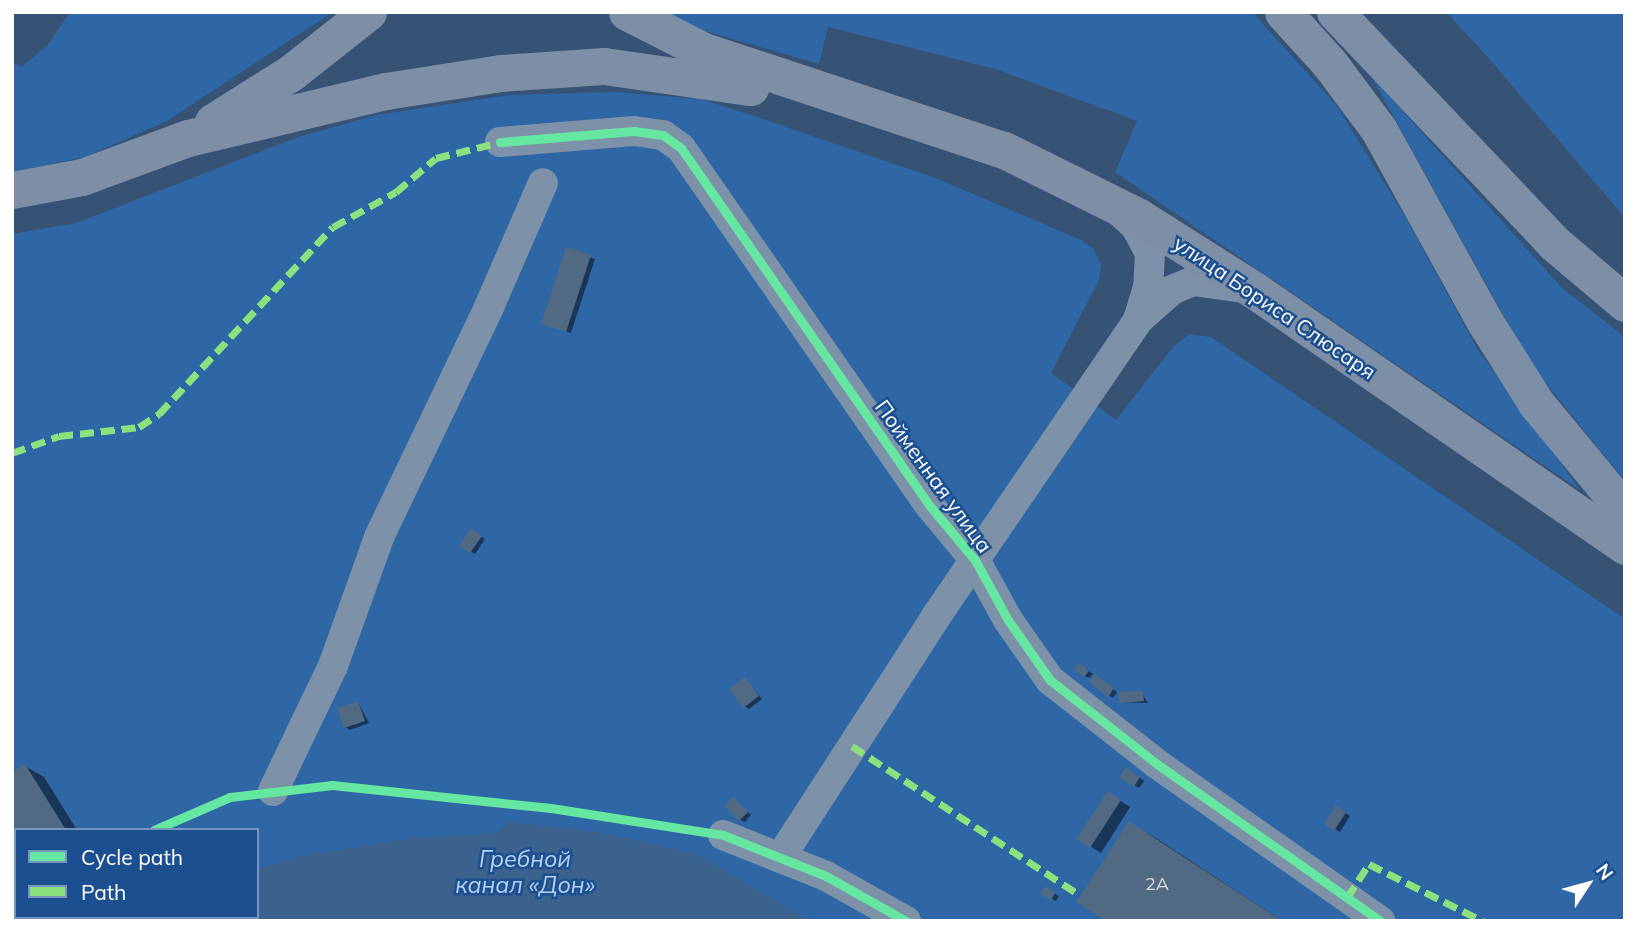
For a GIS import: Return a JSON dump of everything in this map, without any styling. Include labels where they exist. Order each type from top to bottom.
[{"type":"main road","points":[[188,138],[292,72],[368,12]]},
{"type":"main road","points":[[627,12],[704,51],[899,116]]},
{"type":"main road","points":[[1283,12],[1330,64],[1379,130],[1485,322],[1536,403],[1625,511]]},
{"type":"main road","points":[[1335,12],[1554,243],[1625,303]]},
{"type":"main road","points":[[12,190],[82,177],[188,138],[386,91],[501,73],[604,66],[674,72],[899,116]]},
{"type":"main road","name":"улица Бориса Слюсаря","points":[[899,116],[1004,150],[1108,201],[1254,290],[1625,546]]},
{"type":"street","name":"Пойменная улица","points":[[500,142],[634,131],[663,135],[681,148],[930,506],[975,560],[1008,620],[1050,680],[1157,764],[1380,921]]},
{"type":"street","points":[[273,791],[333,666],[380,535],[489,307],[543,183]]},
{"type":"street","points":[[1108,201],[1136,227],[1150,253],[1148,287],[1139,320]]},
{"type":"street","points":[[780,858],[975,560],[1139,320],[1172,290],[1193,281],[1254,290]]},
{"type":"street","points":[[723,835],[827,876],[906,921]]},
{"type":"shaded area","points":[[70,12],[333,12],[167,121],[85,157],[12,172],[12,62],[21,67],[47,46]]},
{"type":"shaded area","points":[[662,12],[1252,12],[1337,106],[1406,218],[1478,350],[1581,491],[1115,172],[1137,121],[995,69],[828,27],[819,64],[705,31]]},
{"type":"shaded area","points":[[1446,12],[1625,12],[1625,218],[1484,53]]},
{"type":"shaded area","points":[[1371,76],[1562,288],[1625,337],[1625,481],[1531,365]]},
{"type":"shaded area","name":"Гребной канал «Дон»","points":[[615,92],[701,99],[938,179],[1081,240],[1094,249],[1101,265],[1099,280],[1051,373],[1116,420],[1173,347],[1189,334],[1211,337],[1625,619],[1625,921],[12,921],[12,234],[76,223],[295,138],[376,115],[509,95]]},
{"type":"water","name":"Гребной канал «Дон»","points":[[509,822],[599,832],[697,854],[809,921],[126,921],[259,919],[259,868],[305,855],[412,838],[496,833]]},
{"type":"building","points":[[566,247],[591,255],[566,332],[541,324]]},
{"type":"building","points":[[471,528],[482,536],[470,553],[459,546]]},
{"type":"building","points":[[1080,662],[1089,671],[1084,677],[1074,669]]},
{"type":"building","points":[[1095,674],[1114,688],[1108,697],[1089,682]]},
{"type":"building","points":[[745,677],[759,696],[743,708],[729,689]]},
{"type":"building","points":[[1143,691],[1144,701],[1119,703],[1119,692]]},
{"type":"building","points":[[358,701],[365,721],[344,728],[337,708]]},
{"type":"building","points":[[25,764],[65,828],[14,828],[12,871],[12,772]]},
{"type":"building","points":[[1126,767],[1140,777],[1134,787],[1119,777]]},
{"type":"building","points":[[1108,791],[1121,800],[1090,848],[1076,839]]},
{"type":"building","points":[[733,797],[748,812],[739,821],[724,806]]},
{"type":"building","points":[[1336,805],[1346,812],[1334,831],[1324,824]]},
{"type":"building","points":[[1129,821],[1282,921],[1105,921],[1076,902]]},
{"type":"building","points":[[1045,886],[1055,893],[1051,900],[1040,894]]},
{"type":"marked path","points":[[12,453],[59,436],[139,427],[159,414],[333,227],[396,192],[436,158],[500,142]]},
{"type":"marked path","points":[[852,746],[1077,893]]},
{"type":"marked path","points":[[1347,898],[1369,864],[1483,921]]},
{"type":"cycle path","points":[[500,142],[634,131],[663,135],[681,148],[930,506],[975,560],[1008,620],[1050,680],[1157,764],[1380,921]]},
{"type":"cycle path","points":[[159,828],[230,797],[332,785],[551,808],[723,835],[826,876],[906,921]]}]
